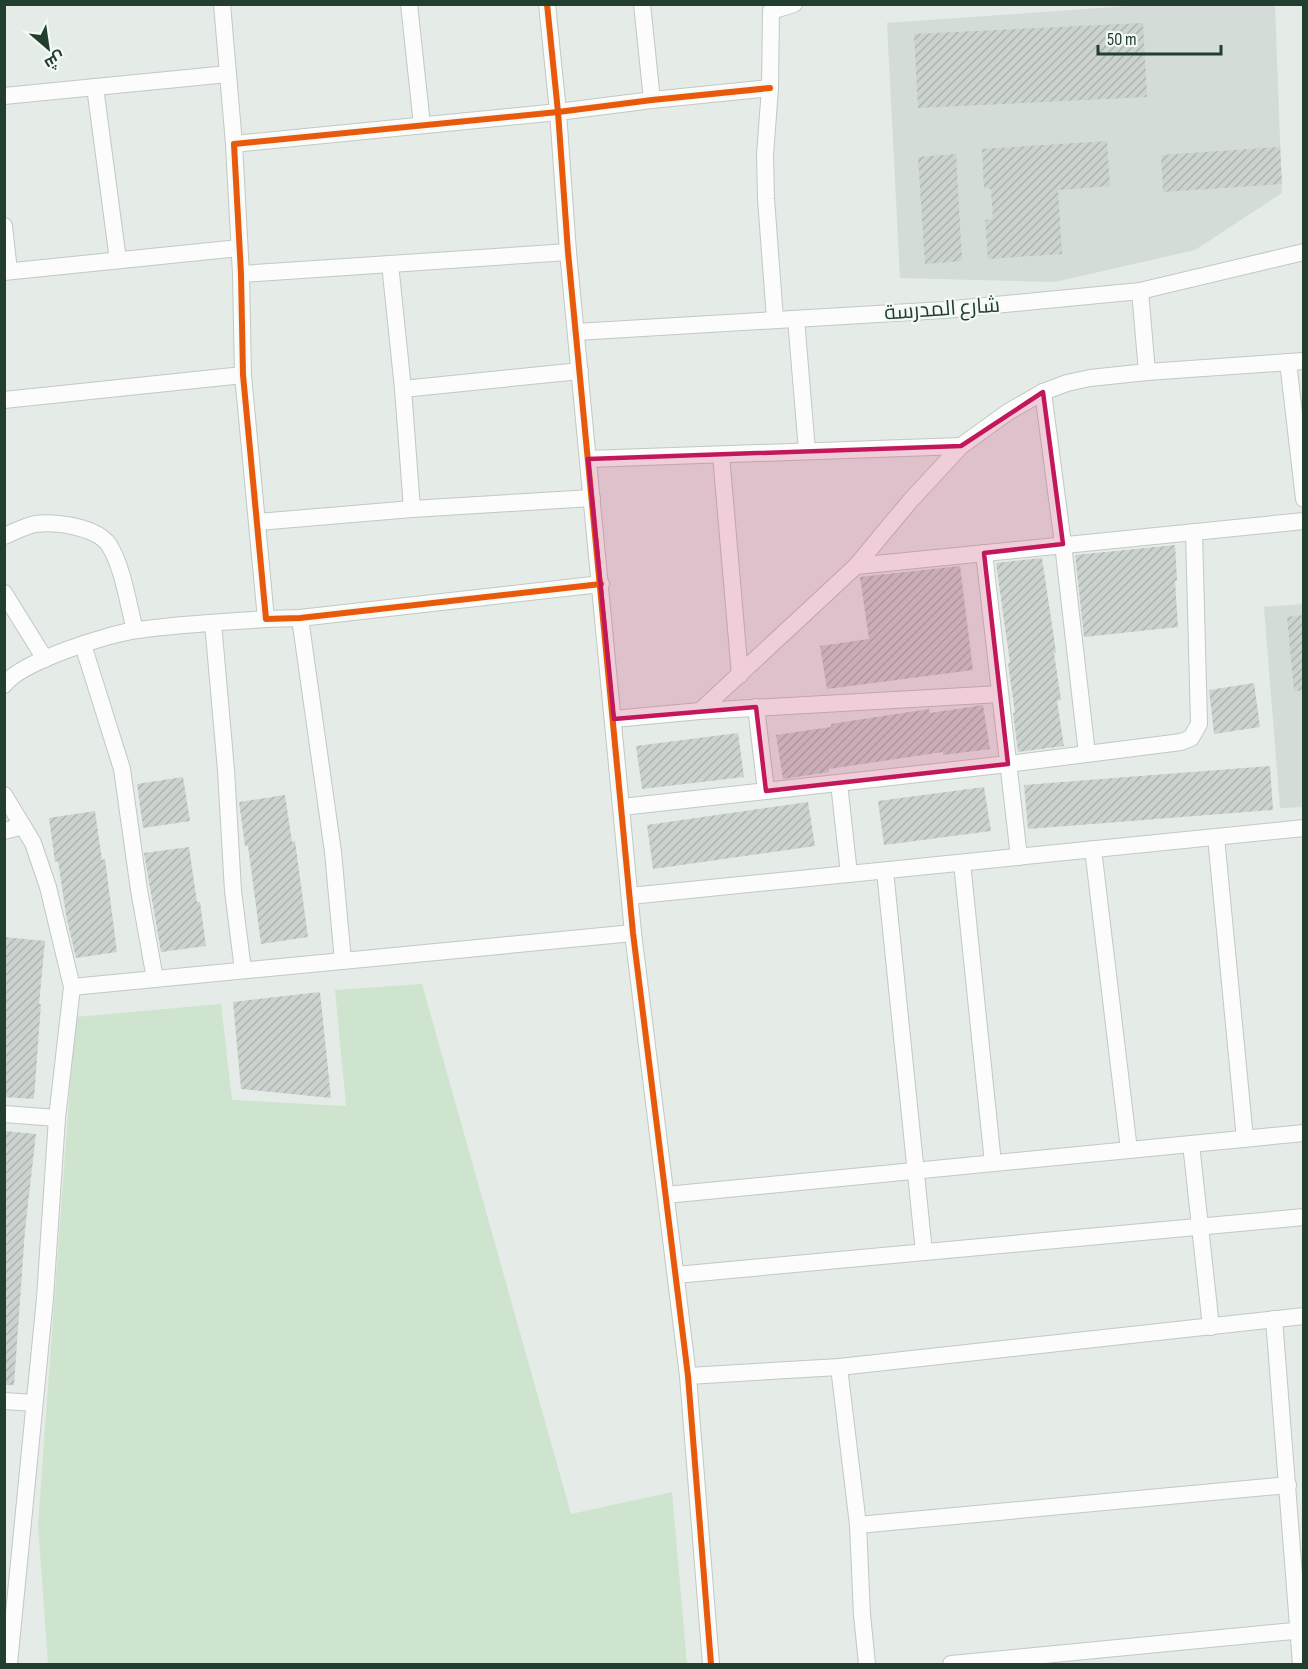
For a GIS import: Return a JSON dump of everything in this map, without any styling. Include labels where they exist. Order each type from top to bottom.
[{"type":"street","points":[[222,4],[234,144],[241,274],[243,375],[266,619]]},
{"type":"street","points":[[409,4],[422,125]]},
{"type":"street","points":[[548,4],[568,252],[633,933],[688,1376],[711,1665]]},
{"type":"street","points":[[642,4],[652,100]]},
{"type":"street","points":[[775,319],[765,155],[770,88],[770,8],[794,4]]},
{"type":"street","points":[[4,96],[228,74]]},
{"type":"street","points":[[95,87],[118,260]]},
{"type":"street","points":[[234,144],[558,112],[770,88]]},
{"type":"street","points":[[4,226],[7,272],[239,248]]},
{"type":"street","points":[[241,274],[568,252]]},
{"type":"street","name":"شارع المدرسة","points":[[576,332],[944,310],[1140,291],[1304,252]]},
{"type":"street","points":[[390,264],[412,509]]},
{"type":"street","points":[[1140,291],[1147,372]]},
{"type":"street","points":[[796,319],[807,451]]},
{"type":"street","points":[[700,711],[856,566],[909,501],[961,446],[1008,412],[1043,392],[1066,383],[1147,372],[1296,361],[1304,499]]},
{"type":"street","points":[[403,389],[580,371]]},
{"type":"street","points":[[4,400],[243,375]]},
{"type":"street","points":[[1043,392],[1087,754]]},
{"type":"street","points":[[588,459],[961,446]]},
{"type":"street","points":[[721,455],[740,675]]},
{"type":"street","points":[[258,522],[412,509],[592,498]]},
{"type":"street","points":[[856,566],[1304,521]]},
{"type":"street","points":[[4,536],[34,524],[61,524],[94,532],[108,543],[117,562],[135,630]]},
{"type":"street","points":[[622,807],[1008,764],[1181,742],[1191,738],[1199,724],[1194,532]]},
{"type":"street","points":[[984,553],[1018,857]]},
{"type":"street","points":[[4,685],[30,665],[83,645],[135,630],[300,618],[601,584]]},
{"type":"street","points":[[4,593],[45,659]]},
{"type":"street","points":[[300,618],[333,852],[343,961]]},
{"type":"street","points":[[213,623],[226,771],[233,891],[243,970]]},
{"type":"street","points":[[83,645],[122,769],[139,890],[155,979]]},
{"type":"street","points":[[614,719],[756,707],[1000,694]]},
{"type":"street","points":[[756,707],[766,791]]},
{"type":"street","points":[[839,783],[849,874]]},
{"type":"street","points":[[4,795],[33,843],[48,887],[72,987],[57,1118],[45,1298],[8,1637],[9,1665]]},
{"type":"street","points":[[4,831],[23,826]]},
{"type":"street","points":[[630,896],[1304,828]]},
{"type":"street","points":[[1216,837],[1245,1138]]},
{"type":"street","points":[[1093,849],[1129,1150]]},
{"type":"street","points":[[962,863],[993,1163]]},
{"type":"street","points":[[885,871],[924,1252]]},
{"type":"street","points":[[72,987],[633,933]]},
{"type":"street","points":[[4,1114],[57,1118]]},
{"type":"street","points":[[666,1195],[1304,1133]]},
{"type":"street","points":[[1191,1144],[1211,1327]]},
{"type":"street","points":[[676,1275],[1304,1217]]},
{"type":"street","points":[[688,1376],[839,1367],[1304,1316]]},
{"type":"street","points":[[1274,1319],[1301,1630],[1301,1665]]},
{"type":"street","points":[[839,1367],[858,1525],[867,1665]]},
{"type":"street","points":[[4,1401],[34,1403]]},
{"type":"street","points":[[858,1525],[1288,1485]]},
{"type":"street","points":[[951,1665],[1301,1630]]},
{"type":"highlighted area","points":[[1043,392],[1063,544],[984,553],[1008,764],[766,791],[756,707],[614,719],[588,459],[961,446]]},
{"type":"shaded area","points":[[1142,5],[1275,5],[1282,193],[1195,250],[1055,282],[900,278],[887,23]]},
{"type":"shaded area","points":[[1303,604],[1303,807],[1280,808],[1264,607]]},
{"type":"green space","points":[[422,984],[571,1514],[672,1492],[687,1664],[48,1664],[38,1525],[75,1017],[221,1004],[232,1100],[346,1106],[335,990]]},
{"type":"building","points":[[1143,23],[1147,97],[918,108],[914,34]]},
{"type":"building","points":[[1107,141],[1110,186],[1058,190],[1062,254],[988,259],[985,220],[993,219],[991,189],[984,188],[982,149]]},
{"type":"building","points":[[1280,147],[1282,184],[1163,192],[1161,155]]},
{"type":"building","points":[[956,154],[962,261],[925,264],[918,157]]},
{"type":"building","points":[[1175,545],[1178,627],[1084,637],[1075,555]]},
{"type":"building","points":[[1042,558],[1056,652],[1054,653],[1061,700],[1057,701],[1064,746],[1018,752],[1008,663],[1010,663],[996,563]]},
{"type":"building","points":[[960,566],[973,670],[827,689],[820,646],[869,639],[860,577]]},
{"type":"building","points":[[1304,615],[1304,690],[1294,691],[1287,617]]},
{"type":"building","points":[[1254,683],[1260,727],[1214,734],[1209,690]]},
{"type":"building","points":[[983,705],[990,749],[943,755],[943,752],[829,769],[829,772],[783,779],[776,735],[929,709],[930,713]]},
{"type":"building","points":[[738,733],[744,777],[642,789],[636,746]]},
{"type":"building","points":[[1270,766],[1273,810],[1028,829],[1024,785]]},
{"type":"building","points":[[183,777],[190,821],[143,828],[137,784]]},
{"type":"building","points":[[984,787],[991,831],[884,845],[878,801]]},
{"type":"building","points":[[285,795],[292,842],[295,841],[308,937],[261,944],[248,846],[245,846],[239,802]]},
{"type":"building","points":[[808,802],[815,846],[653,869],[647,825]]},
{"type":"building","points":[[95,811],[102,860],[105,859],[117,952],[76,958],[66,915],[58,861],[55,862],[49,818]]},
{"type":"building","points":[[189,847],[206,946],[161,952],[144,853]]},
{"type":"building","points":[[4,937],[45,941],[34,1099],[4,1097]]},
{"type":"building","points":[[320,992],[331,1098],[241,1089],[233,1002]]},
{"type":"building","points":[[4,1131],[36,1134],[25,1230],[14,1385],[4,1385]]},
{"type":"cycle path","points":[[547,4],[558,112],[568,252],[633,933],[688,1376],[711,1664]]},
{"type":"cycle path","points":[[601,584],[300,618],[266,619],[243,375],[241,274],[234,144],[558,112],[770,88]]}]
